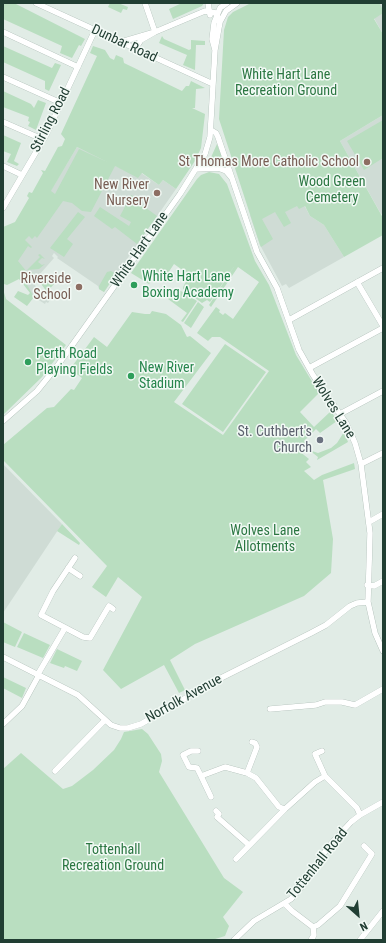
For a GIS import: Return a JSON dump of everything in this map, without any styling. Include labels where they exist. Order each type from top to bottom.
[{"type":"street","name":"Dunbar Road","points":[[36,3],[213,84]]},
{"type":"street","points":[[145,3],[155,32]]},
{"type":"street","points":[[208,3],[212,13],[212,18],[217,22]]},
{"type":"street","points":[[121,42],[155,32],[199,14],[212,13],[227,3]]},
{"type":"street","name":"White Hart Lane","points":[[3,421],[37,391],[58,365],[205,154],[210,130],[217,22],[226,11],[237,3]]},
{"type":"street","name":"Stirling Road","points":[[3,208],[42,139],[46,135],[95,30]]},
{"type":"street","points":[[3,32],[78,67]]},
{"type":"street","points":[[135,49],[141,40],[155,32]]},
{"type":"street","points":[[3,77],[61,103]]},
{"type":"street","points":[[3,122],[42,139]]},
{"type":"street","name":"Wolves Lane","points":[[210,130],[217,134],[229,165],[231,177],[257,252],[277,288],[299,350],[353,436],[361,464],[369,522],[370,542],[368,602],[375,633],[383,651]]},
{"type":"street","points":[[3,166],[22,175]]},
{"type":"street","points":[[196,169],[218,168],[226,171],[231,177]]},
{"type":"street","points":[[289,320],[383,268]]},
{"type":"street","points":[[309,368],[383,327],[357,282]]},
{"type":"street","points":[[340,414],[383,391]]},
{"type":"street","points":[[361,464],[383,453]]},
{"type":"street","points":[[369,522],[383,514]]},
{"type":"street","points":[[75,558],[41,612],[42,616],[65,628],[90,638],[109,606],[113,609]]},
{"type":"street","points":[[68,568],[80,576]]},
{"type":"street","points":[[368,586],[374,586],[383,581]]},
{"type":"street","name":"Norfolk Avenue","points":[[3,657],[78,694],[105,720],[120,728],[141,724],[217,680],[311,634],[326,625],[350,606],[357,603],[368,602]]},
{"type":"street","points":[[3,724],[22,706],[38,674],[65,628]]},
{"type":"street","points":[[270,709],[316,705],[325,702],[342,702],[355,705],[383,689]]},
{"type":"street","points":[[55,771],[105,720]]},
{"type":"street","points":[[248,773],[256,747],[255,743],[252,742]]},
{"type":"street","points":[[198,752],[191,751],[183,755],[189,767],[197,768],[211,797]]},
{"type":"street","points":[[322,751],[316,754],[325,776],[357,808],[360,815]]},
{"type":"street","points":[[201,776],[225,767],[248,773],[256,778],[279,807],[285,809]]},
{"type":"street","points":[[236,859],[285,809],[315,782],[325,776]]},
{"type":"street","name":"Tottenhall Road","points":[[234,940],[254,921],[285,904],[303,885],[328,847],[360,815],[383,802]]},
{"type":"street","points":[[216,811],[219,814],[217,817],[249,845]]},
{"type":"street","points":[[311,940],[315,928],[340,906],[372,854],[364,846]]},
{"type":"street","points":[[285,904],[315,928]]},
{"type":"street","points":[[360,940],[383,911]]},
{"type":"shaded area","points":[[374,3],[383,3],[383,34],[374,18]]},
{"type":"shaded area","name":"St Thomas More Catholic School","points":[[383,115],[383,213],[381,214],[340,141]]},
{"type":"shaded area","points":[[77,147],[138,177],[141,173],[159,185],[163,180],[176,189],[104,292],[99,289],[98,286],[57,258],[58,257],[54,253],[52,256],[54,258],[33,282],[40,293],[50,300],[45,304],[34,297],[3,252],[3,246],[32,222]]},
{"type":"shaded area","points":[[298,194],[310,216],[324,225],[344,257],[289,288],[286,284],[282,286],[260,245],[250,215]]},
{"type":"shaded area","points":[[3,464],[62,524],[3,613]]},
{"type":"green space","points":[[3,3],[14,3],[85,39],[81,46],[79,45],[72,58],[60,53],[62,46],[3,19]]},
{"type":"green space","points":[[110,3],[118,3],[128,7],[127,10],[123,9],[121,13],[108,7]]},
{"type":"green space","points":[[182,3],[204,3],[202,6],[173,19],[169,9]]},
{"type":"green space","name":"White Hart Lane Recreation Ground","points":[[251,3],[379,3],[383,10],[383,13],[374,19],[383,34],[383,115],[340,141],[383,218],[383,235],[344,257],[324,225],[310,216],[305,206],[299,209],[297,206],[285,212],[291,223],[284,227],[275,212],[262,219],[273,239],[261,247],[260,245],[219,119],[224,30],[228,17],[233,12]]},
{"type":"green space","points":[[162,36],[164,39],[189,50],[191,49],[191,40],[205,41],[205,45],[196,45],[195,70],[183,65],[187,55],[159,43]]},
{"type":"green space","points":[[3,46],[52,68],[55,63],[61,65],[49,91],[45,89],[45,81],[3,62]]},
{"type":"green space","points":[[93,46],[105,50],[110,58],[114,60],[116,55],[123,58],[124,63],[182,91],[186,86],[189,86],[191,81],[205,88],[196,89],[195,108],[192,108],[205,114],[201,148],[195,161],[176,189],[163,180],[159,185],[142,173],[138,178],[115,166],[91,212],[82,211],[72,203],[63,201],[37,238],[35,236],[32,239],[29,236],[25,240],[32,247],[31,248],[28,246],[18,261],[27,272],[34,273],[29,280],[31,282],[22,283],[19,279],[7,285],[4,284],[3,286],[3,227],[15,222],[29,198],[27,196],[29,192],[32,193],[43,173],[41,170],[45,171],[58,147],[62,146],[65,139],[61,134],[97,56],[90,53]],"holes":[[[77,147],[107,162],[79,149],[55,194],[51,191]]]},
{"type":"green space","points":[[3,91],[31,104],[34,108],[38,100],[46,103],[36,130],[28,126],[30,122],[28,121],[29,117],[3,107]]},
{"type":"green space","points":[[383,120],[383,158],[364,170],[347,141]]},
{"type":"green space","points":[[3,135],[21,143],[14,161],[19,164],[17,166],[7,162],[11,154],[3,151]]},
{"type":"green space","points":[[217,144],[226,167],[224,168],[208,164]]},
{"type":"green space","name":"Wolves Lane Allotments","points":[[209,172],[219,174],[227,184],[255,261],[269,285],[296,355],[319,393],[300,412],[314,427],[331,411],[337,421],[320,433],[316,429],[304,441],[306,444],[299,451],[309,459],[306,462],[311,467],[304,471],[314,480],[322,475],[354,463],[355,469],[323,480],[333,539],[331,573],[304,596],[195,644],[170,660],[185,690],[179,693],[164,665],[121,689],[103,670],[142,597],[118,577],[106,597],[92,587],[107,566],[3,460],[3,445],[47,408],[54,407],[71,389],[74,390],[82,378],[70,369],[94,337],[107,347],[132,312],[150,314],[152,311],[166,314],[181,325],[187,337],[190,336],[211,353],[174,402],[223,435],[269,371],[220,337],[212,337],[208,341],[197,333],[216,307],[223,315],[225,313],[233,319],[259,282],[238,267],[211,307],[209,305],[235,265],[210,302],[207,300],[202,303],[183,289],[188,278],[186,277],[188,274],[174,264],[166,276],[160,272],[149,284],[131,273],[197,179],[201,175]]},
{"type":"green space","points":[[131,195],[139,200],[137,203],[141,207],[142,205],[157,216],[137,244],[115,227],[112,229],[94,216],[100,207],[129,226],[131,222],[120,216]]},
{"type":"green space","points":[[78,212],[85,217],[67,239],[73,244],[64,257],[50,248]]},
{"type":"green space","points":[[40,254],[45,259],[42,258],[38,262],[42,265],[45,264],[39,269],[27,270],[40,257],[38,255]]},
{"type":"green space","points":[[111,271],[116,274],[104,292],[99,289],[99,286],[107,272]]},
{"type":"green space","points":[[41,278],[54,284],[47,292],[39,281]]},
{"type":"green space","points":[[26,283],[34,297],[27,306],[14,297],[18,291],[28,295],[30,293],[23,284]]},
{"type":"green space","points":[[176,288],[197,301],[183,322],[181,321],[187,313],[168,299]]},
{"type":"green space","name":"Perth Road Playing Fields","points":[[3,289],[6,299],[66,345],[42,377],[3,415]]},
{"type":"green space","points":[[198,302],[204,307],[191,328],[184,323]]},
{"type":"green space","points":[[225,344],[266,372],[223,432],[182,404]]},
{"type":"green space","points":[[344,432],[348,442],[317,460],[318,457],[309,450],[318,453],[331,448],[337,443]]},
{"type":"green space","points":[[62,524],[80,543],[79,545],[57,531]]},
{"type":"green space","points":[[3,622],[22,632],[15,647],[3,642]]},
{"type":"green space","points":[[24,633],[50,645],[43,658],[17,647]]},
{"type":"green space","points":[[57,649],[82,661],[77,671],[65,666],[64,668],[50,663]]},
{"type":"green space","points":[[3,677],[26,688],[22,698],[3,688]]},
{"type":"green space","name":"Tottenhall Recreation Ground","points":[[142,729],[148,734],[161,754],[162,761],[159,772],[224,878],[243,892],[223,917],[229,926],[225,936],[212,940],[3,940],[3,769],[21,753],[63,789],[72,786],[93,770],[114,750],[124,732]]},
{"type":"place","name":"St Thomas More Catholic School","points":[[367,162]]},
{"type":"place","name":"New River Nursery","points":[[157,193]]},
{"type":"place","name":"White Hart Lane Boxing Academy","points":[[134,285]]},
{"type":"place","name":"Riverside School","points":[[79,287]]},
{"type":"place","name":"Perth Road Playing Fields","points":[[28,362]]},
{"type":"place","name":"New River Stadium","points":[[131,376]]},
{"type":"place","name":"St. Cuthbert's Church","points":[[320,440]]},
{"type":"park label","name":"Wood Green Cemetery","points":[[332,190]]}]
